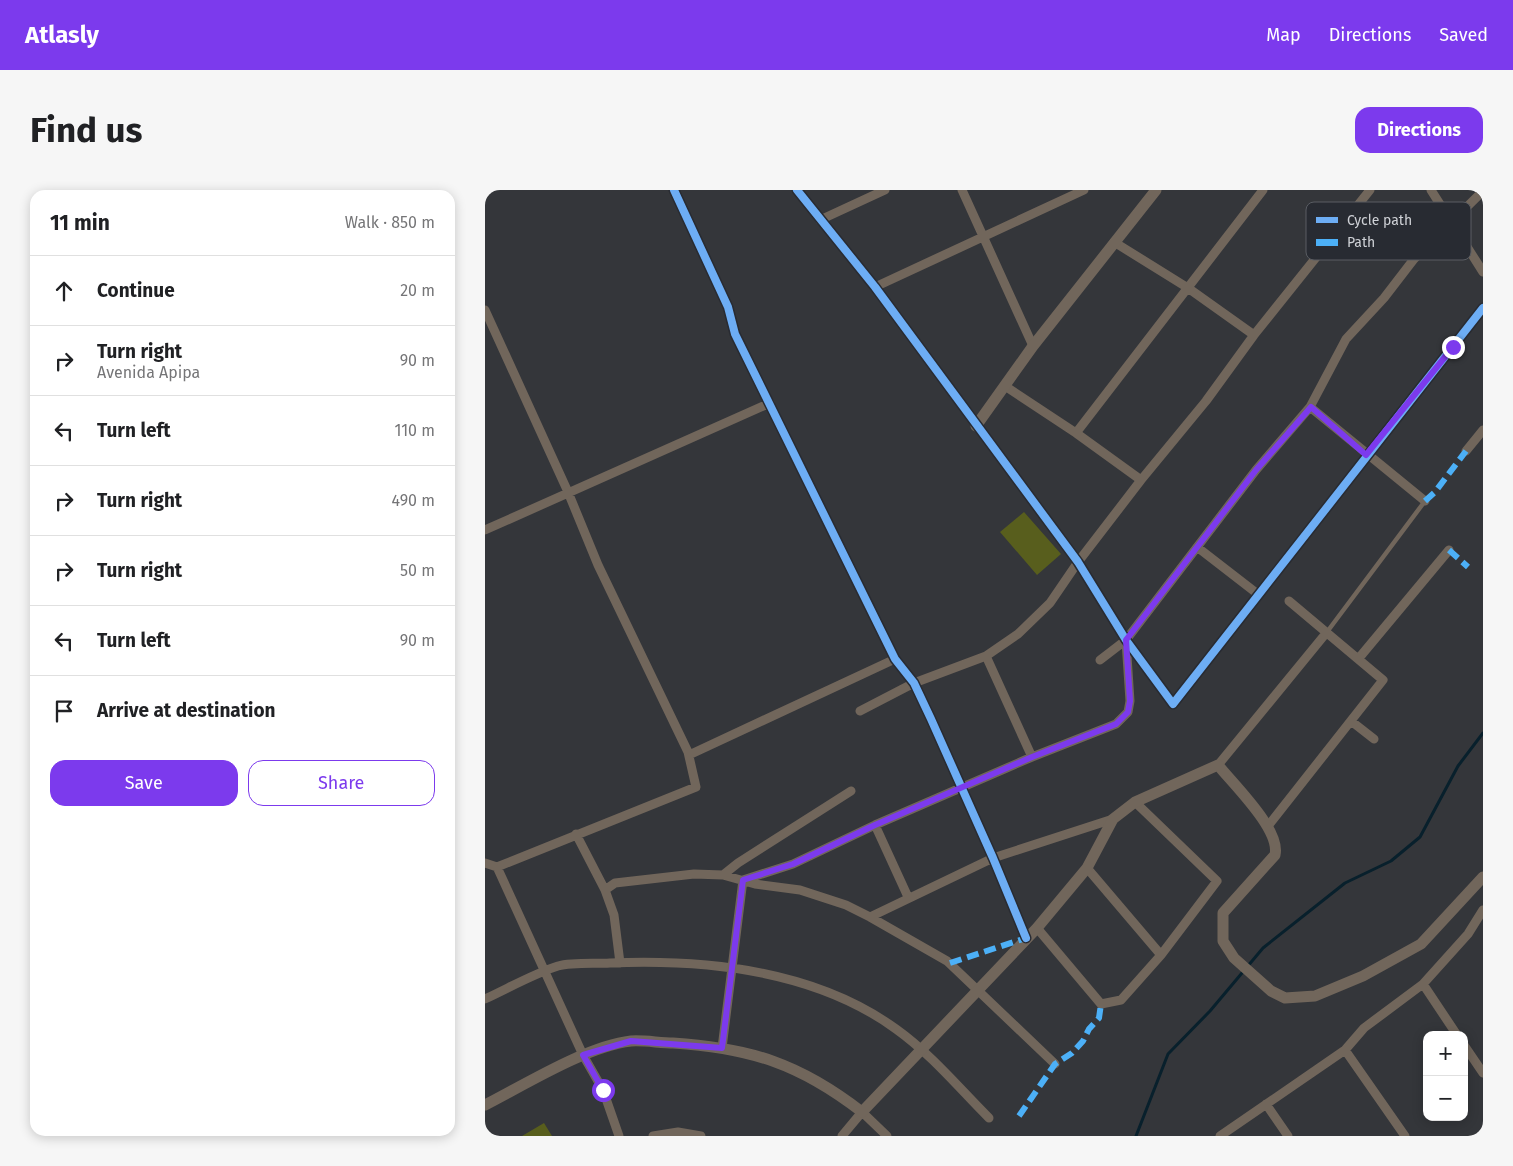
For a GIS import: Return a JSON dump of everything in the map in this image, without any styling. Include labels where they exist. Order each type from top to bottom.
[{"type":"street","points":[[674,190],[728,307],[735,334],[895,659],[914,683],[962,787],[1026,938]]},
{"type":"street","points":[[797,190],[819,220],[875,287],[1078,562],[1126,640],[1173,704],[1366,455],[1483,308]]},
{"type":"street","points":[[819,220],[885,190]]},
{"type":"street","points":[[962,190],[985,235],[1033,346]]},
{"type":"street","points":[[875,287],[1084,190]]},
{"type":"street","points":[[976,426],[1033,346],[1156,190]]},
{"type":"street","points":[[1076,433],[1263,190]]},
{"type":"street","points":[[1359,202],[1369,190]]},
{"type":"street","points":[[1431,190],[1438,202]]},
{"type":"street","points":[[1471,203],[1483,191]]},
{"type":"street","points":[[1114,242],[1187,288],[1254,334]]},
{"type":"street","points":[[1471,253],[1483,272]]},
{"type":"street","points":[[860,711],[914,683],[986,656],[1018,634],[1050,603],[1078,562],[1141,480],[1206,401],[1254,334],[1313,260]]},
{"type":"street","points":[[1100,660],[1126,640],[1256,470],[1311,407],[1346,340],[1384,298],[1413,260]]},
{"type":"street","points":[[485,310],[568,492],[598,565],[689,756],[696,787],[497,867],[485,863]]},
{"type":"street","points":[[1005,386],[1076,433],[1141,480]]},
{"type":"street","points":[[485,530],[770,403]]},
{"type":"street","points":[[1311,407],[1366,455],[1425,501]]},
{"type":"street","points":[[1466,451],[1483,430]]},
{"type":"street","points":[[1197,547],[1259,595]]},
{"type":"street","points":[[1359,658],[1449,550]]},
{"type":"street","points":[[1268,826],[1383,680],[1289,601]]},
{"type":"street","points":[[870,917],[908,897],[993,858],[1113,819],[1135,802],[1218,766],[1327,632]]},
{"type":"street","points":[[743,880],[793,864],[962,787],[1116,724],[1128,712],[1130,701],[1126,640]]},
{"type":"street","points":[[986,656],[1032,757]]},
{"type":"street","points":[[689,756],[895,659]]},
{"type":"street","points":[[1351,721],[1374,739]]},
{"type":"street","points":[[1218,766],[1268,826],[1277,848],[1275,855],[1223,913],[1223,941],[1234,958],[1271,991],[1285,998],[1315,996],[1363,976],[1421,944],[1483,877]]},
{"type":"street","points":[[723,876],[738,863],[851,791]]},
{"type":"street","points":[[1037,928],[1101,1004],[1121,1000],[1161,955],[1217,881],[1135,802]]},
{"type":"street","points":[[843,1136],[862,1112],[1037,928],[1087,868],[1113,819]]},
{"type":"street","points":[[875,825],[908,897]]},
{"type":"street","points":[[576,834],[605,890],[614,914],[620,963]]},
{"type":"street","points":[[497,867],[583,1055],[603,1090],[613,1114],[619,1136]]},
{"type":"street","points":[[1087,868],[1161,955]]},
{"type":"street","points":[[605,890],[615,883],[694,874],[723,876],[816,894],[870,917],[947,961],[1055,1064]]},
{"type":"street","points":[[722,1048],[743,880]]},
{"type":"street","points":[[1220,1136],[1345,1050],[1364,1028],[1423,984],[1468,934],[1483,910]]},
{"type":"street","points":[[485,999],[559,966],[620,963],[681,963],[733,966],[815,988],[859,1006],[896,1029],[922,1050],[989,1118]]},
{"type":"street","points":[[1423,984],[1454,1031]]},
{"type":"street","points":[[485,1104],[583,1055],[631,1041],[722,1048],[765,1057],[803,1072],[833,1090],[862,1112],[887,1136]]},
{"type":"street","points":[[1345,1050],[1405,1136]]},
{"type":"street","points":[[1468,1051],[1483,1073]]},
{"type":"street","points":[[1266,1104],[1288,1136]]},
{"type":"street","points":[[653,1136],[678,1132],[701,1136]]},
{"type":"lane","points":[[1327,632],[1425,501]]},
{"type":"green space","points":[[1024,512],[1061,554],[1037,575],[1000,532]]},
{"type":"green space","points":[[544,1123],[552,1136],[522,1136]]},
{"type":"waterway","points":[[1136,1136],[1168,1054],[1210,1011],[1263,948],[1345,883],[1391,861],[1420,837],[1458,766],[1483,733]]},
{"type":"marked path","points":[[1425,501],[1435,492],[1466,451]]},
{"type":"marked path","points":[[1449,550],[1468,567]]},
{"type":"marked path","points":[[950,963],[1026,938]]},
{"type":"marked path","points":[[1019,1116],[1055,1064],[1072,1053],[1083,1041],[1089,1029],[1099,1018],[1101,1004]]},
{"type":"cycle path","points":[[674,190],[728,307],[735,334],[895,659],[914,683],[931,719],[993,858],[1026,938]]},
{"type":"cycle path","points":[[797,190],[875,287],[1078,562],[1126,640],[1173,704],[1483,308]]},
{"type":"route","points":[[603,1090],[583,1055],[631,1041],[694,1044],[722,1048],[743,880],[751,876],[770,873],[793,864],[875,825],[1032,757],[1116,724],[1128,712],[1130,701],[1126,640],[1256,470],[1311,407],[1366,455],[1453,347]]}]
